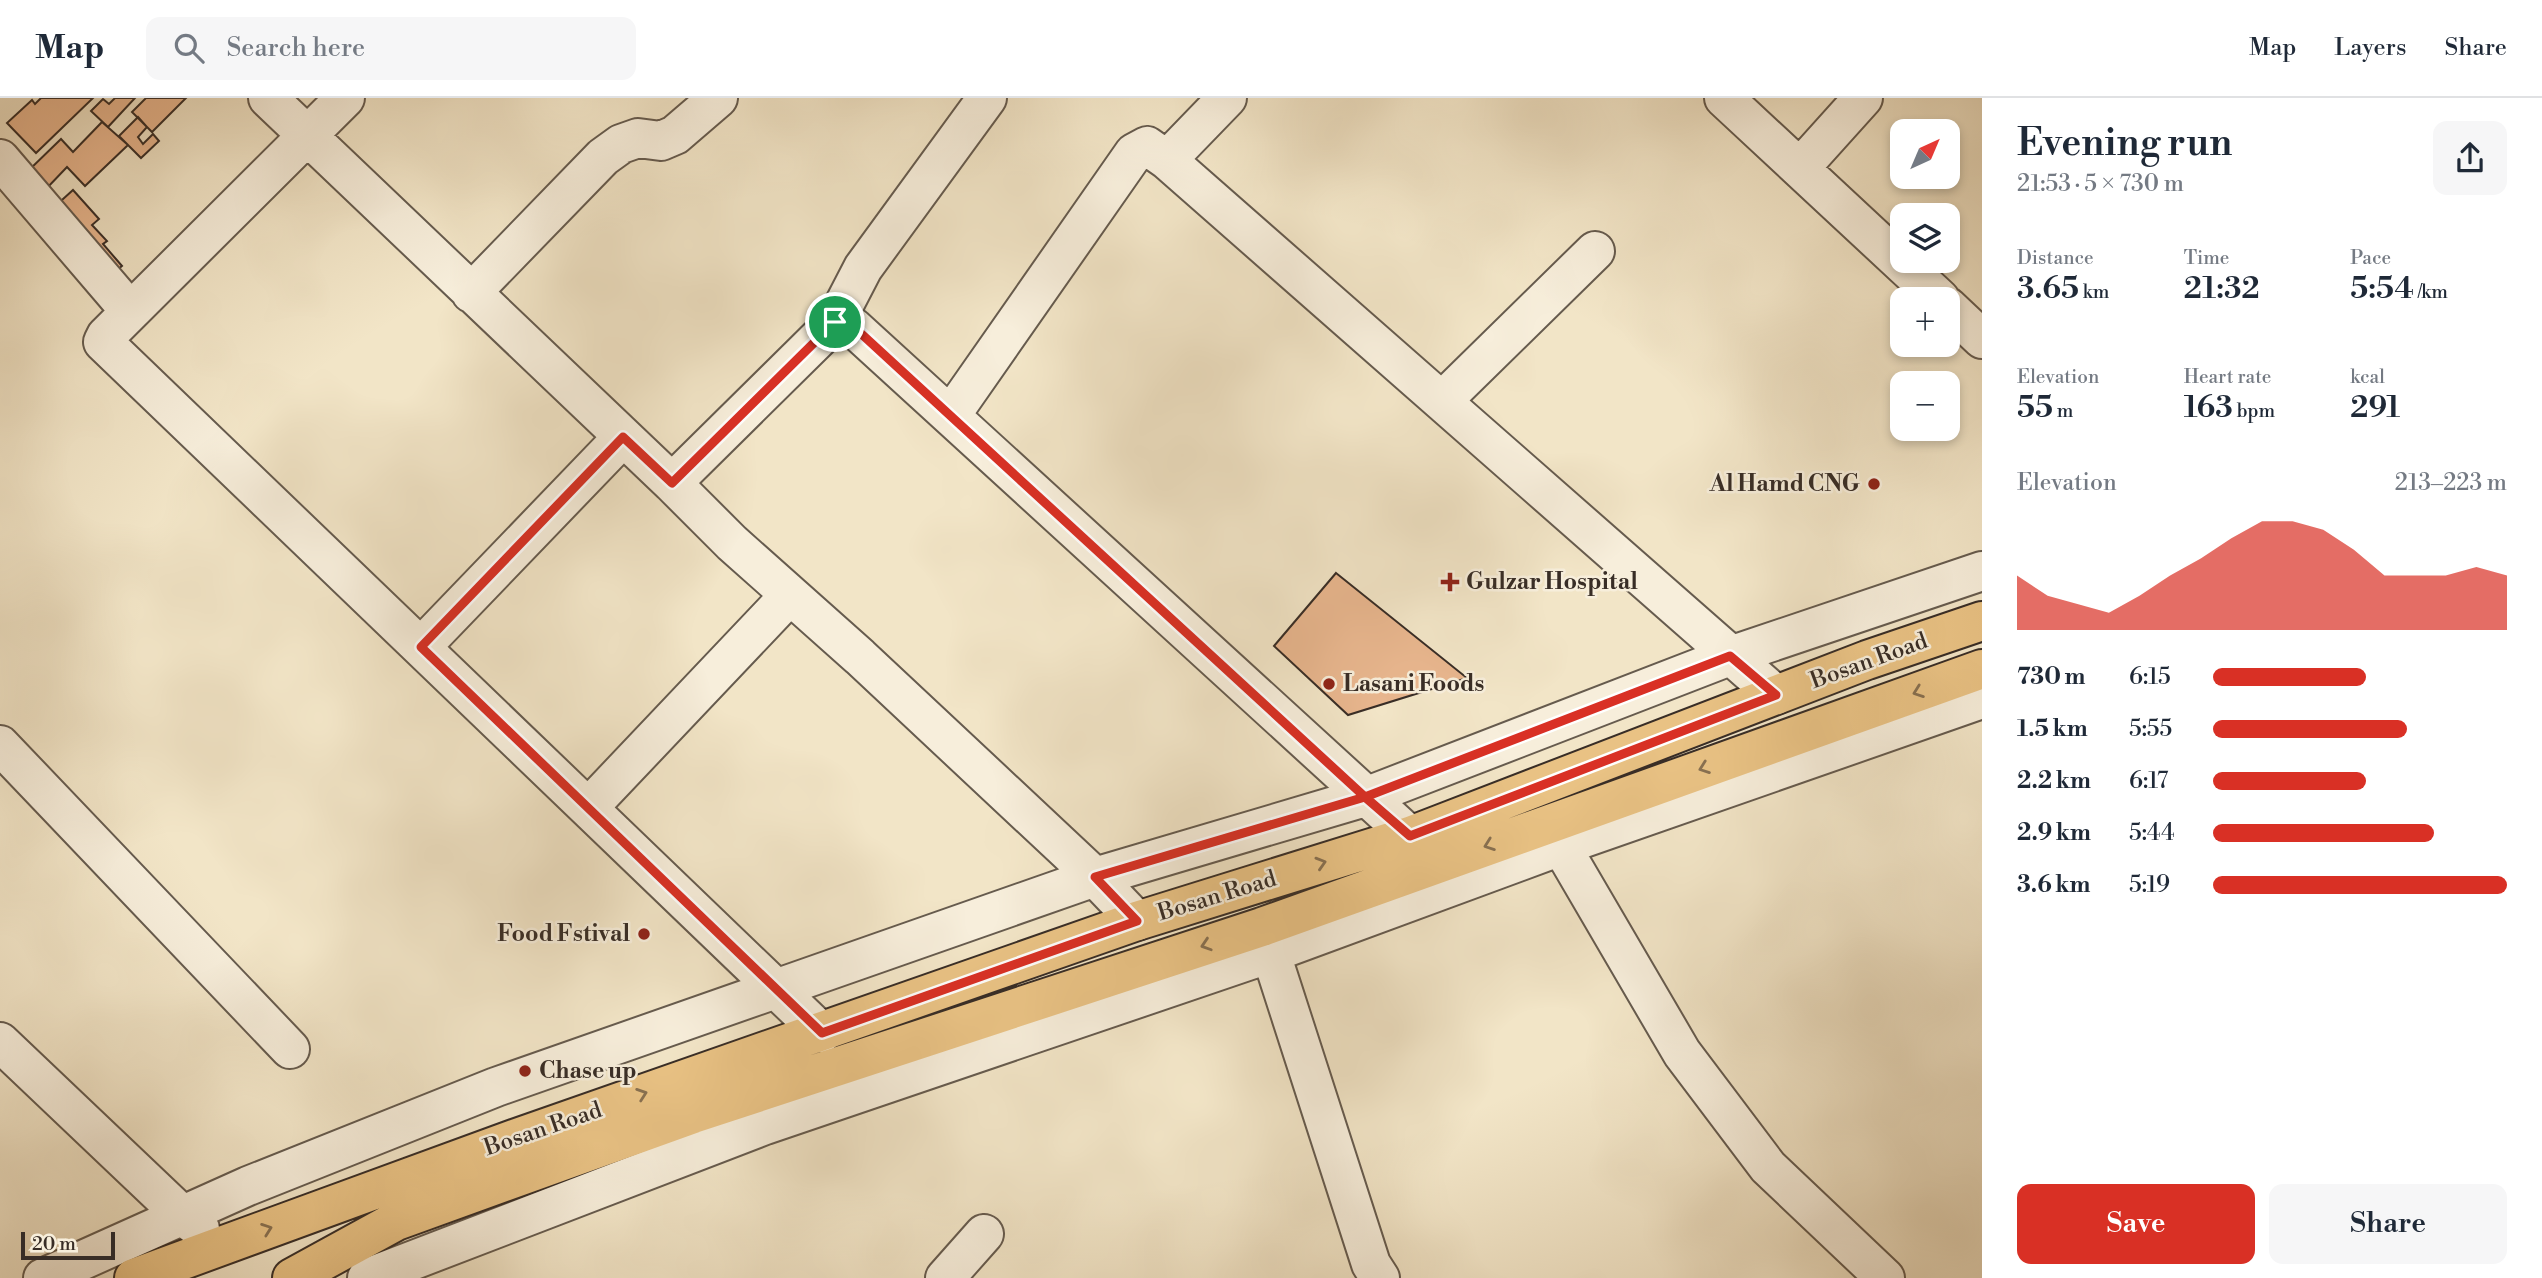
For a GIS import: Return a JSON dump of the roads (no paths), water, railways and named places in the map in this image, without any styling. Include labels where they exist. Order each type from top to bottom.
[{"type":"main road","name":"Bosan Road","points":[[134,1278],[511,1140],[1137,921],[1410,836],[1776,695],[1980,625]]},
{"type":"main road","name":"Bosan Road","points":[[292,1278],[409,1216],[693,1114],[1266,940],[1982,668]]},
{"type":"street","points":[[268,98],[732,543],[860,657],[1095,877],[1137,921]]},
{"type":"street","points":[[345,98],[106,335],[103,342],[822,1033]]},
{"type":"street","points":[[471,293],[603,156],[621,144],[638,138],[661,141],[675,135],[718,98]]},
{"type":"street","points":[[672,483],[835,322],[863,268],[987,98]]},
{"type":"street","points":[[1167,160],[1227,98]]},
{"type":"street","points":[[1724,98],[1927,287]]},
{"type":"street","points":[[1800,168],[1863,98]]},
{"type":"street","points":[[951,415],[1134,153],[1147,146],[1167,160],[1776,695]]},
{"type":"street","points":[[0,159],[131,311]]},
{"type":"street","points":[[1442,401],[1595,251]]},
{"type":"street","points":[[1960,318],[1982,339]]},
{"type":"street","points":[[835,322],[845,322],[855,328],[1410,836]]},
{"type":"street","points":[[421,647],[623,437]]},
{"type":"street","points":[[43,1278],[248,1186],[496,1087],[1095,877],[1365,797],[1730,656],[1982,571]]},
{"type":"street","points":[[589,807],[790,595]]},
{"type":"street","points":[[367,1278],[765,1125],[1266,940],[1561,846],[1982,699]]},
{"type":"street","points":[[0,745],[290,1049]]},
{"type":"street","points":[[1561,846],[1682,1054],[1768,1167],[1885,1278]]},
{"type":"street","points":[[1266,940],[1371,1264],[1380,1278]]},
{"type":"street","points":[[0,1042],[182,1215],[221,1246]]},
{"type":"street","points":[[945,1278],[984,1234]]},
{"type":"place","name":"Al Hamd CNG","points":[[1874,484]]},
{"type":"place","name":"Gulzar Hospital","points":[[1450,582]]},
{"type":"place","name":"Lasani Foods","points":[[1329,684]]},
{"type":"place","name":"Food Fstival","points":[[644,934]]},
{"type":"place","name":"Chase up","points":[[525,1071]]}]
